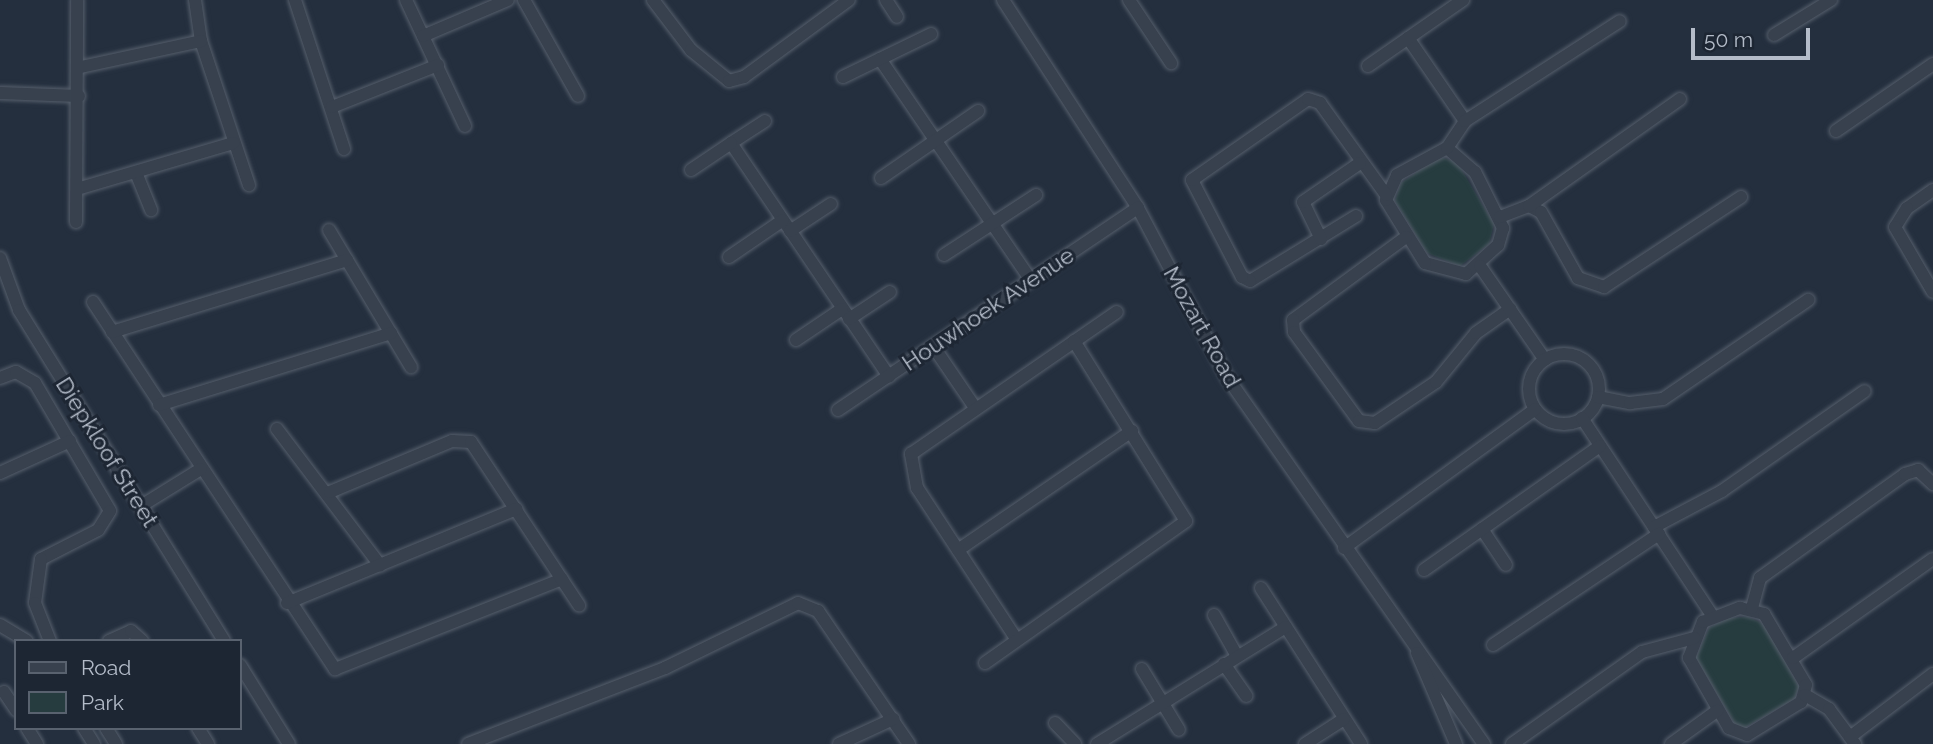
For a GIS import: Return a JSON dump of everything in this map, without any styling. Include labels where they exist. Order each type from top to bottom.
[{"type":"street","points":[[76,222],[80,67],[77,0]]},
{"type":"street","points":[[195,0],[201,41],[249,185]]},
{"type":"street","points":[[295,0],[344,149]]},
{"type":"street","points":[[406,0],[465,126]]},
{"type":"street","points":[[423,36],[508,0]]},
{"type":"street","points":[[524,0],[578,96]]},
{"type":"street","points":[[653,0],[691,50],[729,81],[744,77],[849,0]]},
{"type":"street","points":[[886,0],[897,17]]},
{"type":"street","name":"Mozart Road","points":[[1003,0],[1138,208],[1227,377],[1484,744]]},
{"type":"street","points":[[1129,0],[1171,63]]},
{"type":"street","points":[[1368,66],[1463,0]]},
{"type":"street","points":[[1774,35],[1831,0]]},
{"type":"street","points":[[1386,195],[1397,175],[1447,148],[1465,121],[1620,21]]},
{"type":"street","points":[[844,77],[931,34]]},
{"type":"street","points":[[1408,38],[1465,121]]},
{"type":"street","points":[[80,67],[201,41]]},
{"type":"street","points":[[880,59],[1031,280]]},
{"type":"street","points":[[1836,131],[1933,64]]},
{"type":"street","points":[[332,107],[438,65]]},
{"type":"street","points":[[0,93],[79,96]]},
{"type":"street","points":[[1356,216],[1260,279],[1245,280],[1192,178],[1308,99],[1320,103],[1360,163],[1386,195],[1406,237],[1438,270],[1466,274],[1480,266],[1498,245],[1500,217],[1475,172],[1447,148]]},
{"type":"street","points":[[1500,217],[1530,206],[1680,99]]},
{"type":"street","points":[[881,178],[978,111]]},
{"type":"street","points":[[691,170],[765,121]]},
{"type":"street","points":[[77,189],[137,175],[233,143]]},
{"type":"street","points":[[731,143],[889,376]]},
{"type":"street","points":[[1321,239],[1303,202],[1360,163]]},
{"type":"street","points":[[137,175],[151,210]]},
{"type":"street","points":[[1933,190],[1895,223],[1933,292]]},
{"type":"street","points":[[944,255],[1036,195]]},
{"type":"street","points":[[1530,206],[1541,212],[1578,278],[1604,287],[1741,197]]},
{"type":"street","points":[[729,257],[831,204]]},
{"type":"street","name":"Houwhoek Avenue","points":[[838,410],[1138,208]]},
{"type":"street","points":[[329,230],[411,367]]},
{"type":"street","points":[[1406,237],[1293,320],[1294,332],[1359,421],[1375,423],[1436,382],[1476,333],[1510,309]]},
{"type":"street","name":"Diepkloof Street","points":[[0,258],[19,310],[224,639]]},
{"type":"street","points":[[112,332],[347,260]]},
{"type":"street","points":[[1480,266],[1545,360]]},
{"type":"street","points":[[796,340],[890,292]]},
{"type":"street","points":[[1598,397],[1630,403],[1663,399],[1808,300]]},
{"type":"street","points":[[93,302],[325,662],[345,669],[562,579]]},
{"type":"street","points":[[1017,640],[958,550],[909,465],[917,447],[1117,312]]},
{"type":"street","points":[[159,405],[391,333]]},
{"type":"street","points":[[985,663],[1186,521],[1074,341]]},
{"type":"street","points":[[933,346],[976,409]]},
{"type":"street","points":[[1579,358],[1596,375],[1598,397],[1583,418],[1555,423],[1535,409],[1530,379],[1545,360],[1579,358]]},
{"type":"street","points":[[0,378],[16,372],[35,383],[110,511],[99,530],[41,559],[35,603],[49,639]]},
{"type":"street","points":[[1493,645],[1656,531],[1722,491],[1865,391]]},
{"type":"street","points":[[1345,548],[1535,409]]},
{"type":"street","points":[[1583,418],[1711,614]]},
{"type":"street","points":[[277,429],[330,492],[380,565]]},
{"type":"street","points":[[958,550],[1132,431]]},
{"type":"street","points":[[330,492],[462,439],[471,442],[579,605]]},
{"type":"street","points":[[0,473],[70,441]]},
{"type":"street","points":[[1424,570],[1600,446]]},
{"type":"street","points":[[141,506],[201,469]]},
{"type":"street","points":[[1752,608],[1760,578],[1905,474],[1918,470],[1933,484]]},
{"type":"street","points":[[287,603],[516,509]]},
{"type":"street","points":[[1482,529],[1506,565]]},
{"type":"street","points":[[1793,658],[1933,559]]},
{"type":"street","points":[[1261,588],[1361,744]]},
{"type":"street","points":[[468,744],[666,668],[798,603],[818,611],[909,744]]},
{"type":"street","points":[[1805,695],[1757,739],[1738,734],[1717,711],[1692,667],[1694,638],[1711,614],[1752,608],[1764,614],[1793,658],[1805,695],[1829,709],[1853,740],[1933,674]]},
{"type":"street","points":[[1214,615],[1237,656]]},
{"type":"street","points":[[0,625],[24,639]]},
{"type":"street","points":[[1097,744],[1286,627]]},
{"type":"street","points":[[113,639],[131,631],[140,639]]},
{"type":"street","points":[[1512,744],[1642,652],[1694,638]]},
{"type":"street","name":"Mozart Road","points":[[1414,646],[1456,744]]},
{"type":"street","points":[[1224,664],[1246,696]]},
{"type":"street","points":[[242,668],[289,744]]},
{"type":"street","points":[[1142,669],[1180,730]]},
{"type":"street","points":[[4,692],[14,707]]},
{"type":"street","points":[[1671,744],[1717,711]]},
{"type":"street","points":[[839,744],[893,719]]},
{"type":"street","points":[[1305,744],[1344,719]]},
{"type":"street","points":[[1055,723],[1075,744]]},
{"type":"green space","points":[[1439,157],[1457,162],[1494,224],[1489,244],[1460,266],[1427,253],[1395,201],[1401,183]]},
{"type":"green space","points":[[1748,617],[1764,624],[1799,687],[1794,699],[1744,728],[1735,724],[1696,658],[1709,628],[1727,618]]}]
